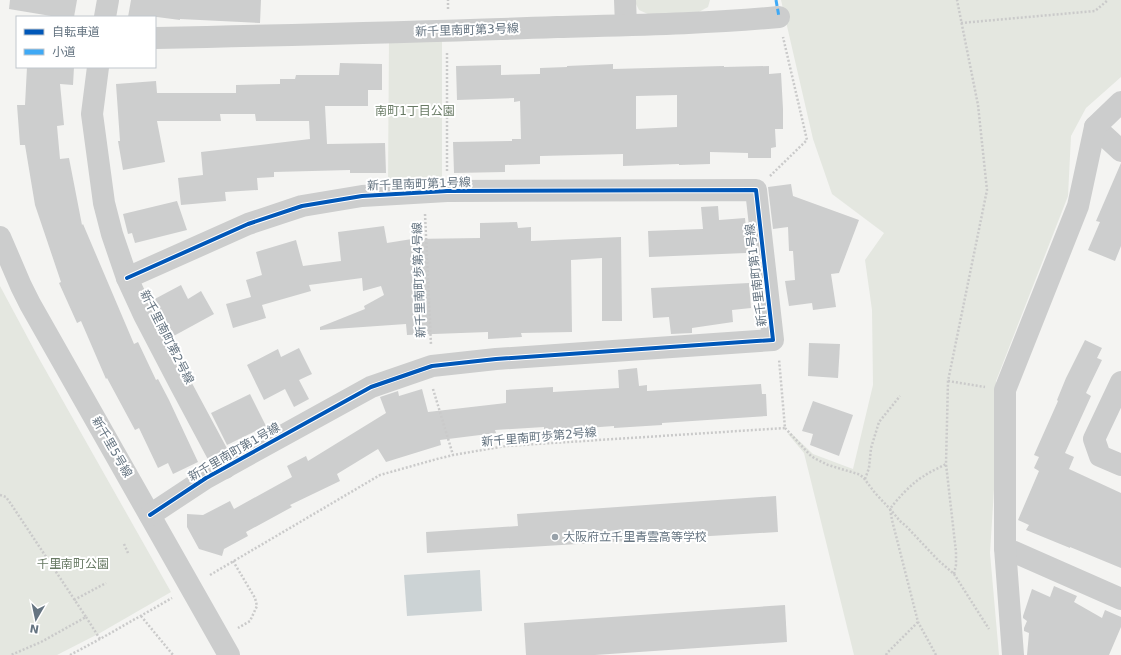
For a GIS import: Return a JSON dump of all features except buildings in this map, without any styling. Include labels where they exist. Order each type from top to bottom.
[{"type":"street","points":[[105,16],[108,0]]},
{"type":"street","points":[[625,0],[626,25]]},
{"type":"street","name":"新千里南町第3号線","points":[[156,38],[626,25],[743,12],[779,17]]},
{"type":"street","name":"新千里南町第2号線","points":[[98,68],[92,114],[104,203],[112,234],[127,278],[157,342],[225,468]]},
{"type":"street","points":[[1012,650],[1005,548],[1005,390],[1078,206],[1095,127],[1121,102]]},
{"type":"street","points":[[1095,127],[1121,152]]},
{"type":"street","name":"新千里南町第1号線","points":[[127,278],[248,224],[302,206],[362,196],[447,192],[756,190],[773,340],[496,358],[432,366],[371,387],[206,478],[150,515]]},
{"type":"street","name":"新千里5号線","points":[[0,237],[27,298],[229,655]]},
{"type":"street","points":[[1121,382],[1094,440],[1100,456],[1121,465]]},
{"type":"street","points":[[1005,548],[1121,599]]},
{"type":"path","points":[[954,574],[956,552],[946,464],[948,381],[987,190],[978,105],[957,0]]},
{"type":"path","points":[[961,23],[1094,11],[1108,0]]},
{"type":"path","points":[[756,190],[807,140],[779,17]]},
{"type":"path","points":[[447,31],[447,192]]},
{"type":"path","points":[[773,340],[778,349],[786,428],[811,456],[828,465],[858,474],[865,479],[874,493],[938,560],[954,574],[984,623],[994,636],[1012,650]]},
{"type":"path","points":[[948,381],[1005,390]]},
{"type":"path","points":[[865,479],[869,468],[871,448],[879,422],[900,396]]},
{"type":"path","points":[[890,509],[918,480],[946,464]]},
{"type":"path","points":[[0,495],[6,498],[11,504],[100,639]]},
{"type":"path","points":[[890,509],[918,622],[936,655]]},
{"type":"path","points":[[124,544],[128,553]]},
{"type":"path","points":[[233,561],[255,598],[257,606],[250,621],[234,630]]},
{"type":"path","points":[[74,600],[106,583]]},
{"type":"path","points":[[70,655],[173,597]]},
{"type":"path","points":[[141,616],[172,655]]},
{"type":"path","points":[[11,655],[41,642],[86,618]]},
{"type":"path","points":[[886,655],[918,622]]},
{"type":"green space","points":[[634,0],[710,0],[708,7],[697,13],[650,15],[639,10]]},
{"type":"green space","points":[[781,0],[1121,0],[1121,77],[1086,108],[1071,136],[1068,196],[996,381],[995,473],[990,553],[999,655],[854,655],[804,453],[788,434],[791,433],[813,454],[853,469],[873,385],[872,310],[865,260],[884,233],[832,194],[813,139]]},
{"type":"green space","name":"南町1丁目公園","points":[[442,39],[442,182],[388,183],[389,40]]},
{"type":"green space","name":"千里南町公園","points":[[0,286],[37,355],[171,592],[100,633],[57,655],[0,655]]},
{"type":"shaded area","points":[[480,570],[482,611],[407,616],[404,575]]},
{"type":"marked path","points":[[776,0],[779,17]]},
{"type":"cycle path","points":[[127,278],[248,224],[302,206],[362,196],[447,191],[756,190],[773,340],[496,359],[432,366],[371,387],[206,478],[150,515]]},
{"type":"place","name":"大阪府立千里青雲高等学校","points":[[555,537]]}]
